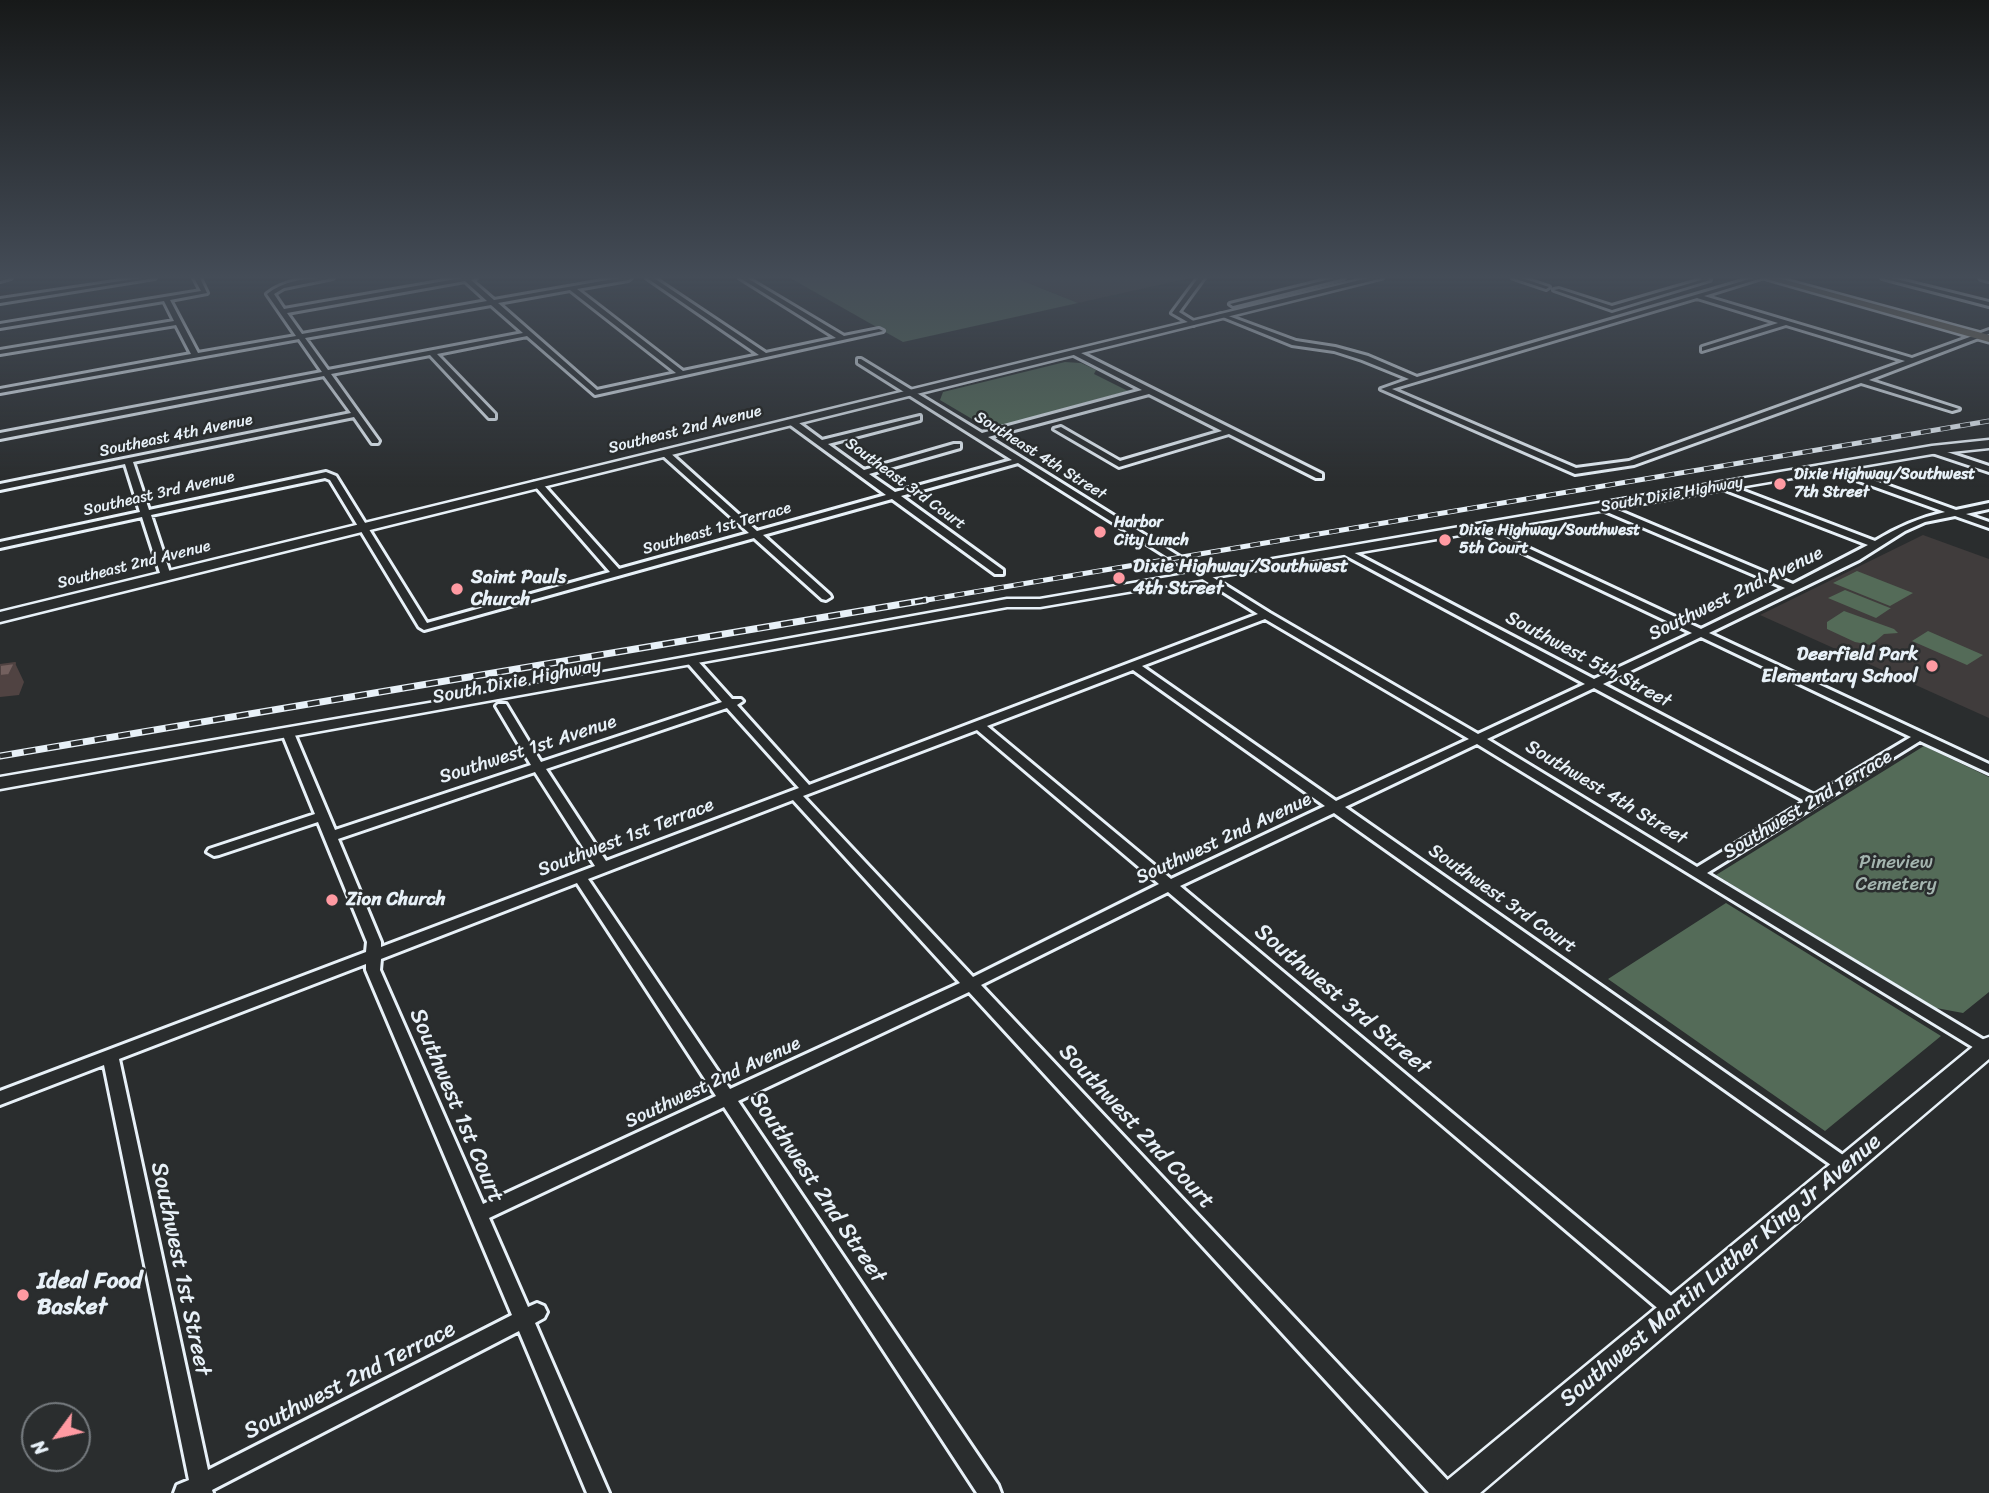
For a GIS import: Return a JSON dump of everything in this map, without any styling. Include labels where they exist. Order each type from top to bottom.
[{"type":"main road","name":"Southeast 2nd Avenue","points":[[0,617],[1095,348]]},
{"type":"main road","name":"South Dixie Highway","points":[[1931,450],[1941,444],[1989,436]]},
{"type":"main road","name":"South Dixie Highway","points":[[0,795],[694,664],[1015,611],[1040,603],[1931,450],[1989,444]]},
{"type":"main road","name":"South Dixie Highway","points":[[0,783],[502,706],[694,664]]},
{"type":"main road","name":"Southwest Martin Luther King Jr Avenue","points":[[1457,1493],[1988,1049]]},
{"type":"street","points":[[0,352],[26,348]]},
{"type":"street","points":[[192,348],[196,356]]},
{"type":"street","points":[[0,391],[242,348]]},
{"type":"street","points":[[310,348],[375,441]]},
{"type":"street","points":[[0,436],[454,348]]},
{"type":"street","points":[[543,348],[594,393],[803,348]]},
{"type":"street","points":[[648,348],[682,374]]},
{"type":"street","points":[[753,348],[765,356]]},
{"type":"street","points":[[1326,348],[1365,358],[1415,379]]},
{"type":"street","points":[[1521,348],[1385,389],[1575,471],[1630,463],[1950,348]]},
{"type":"street","points":[[1705,349],[1709,348]]},
{"type":"street","points":[[1868,348],[1913,361]]},
{"type":"street","points":[[431,352],[492,416]]},
{"type":"street","points":[[1074,353],[1319,476]]},
{"type":"street","name":"Southeast 4th Street","points":[[861,361],[1205,575]]},
{"type":"street","points":[[1862,380],[1955,409]]},
{"type":"street","points":[[981,436],[1149,391]]},
{"type":"street","name":"Southeast 4th Avenue","points":[[0,487],[357,414]]},
{"type":"street","points":[[821,443],[917,418]]},
{"type":"street","name":"Southeast 3rd Court","points":[[792,422],[999,572]]},
{"type":"street","points":[[1058,429],[1119,464],[1230,431]]},
{"type":"street","points":[[862,473],[957,446]]},
{"type":"street","points":[[1931,450],[1989,469]]},
{"type":"street","points":[[665,453],[827,597]]},
{"type":"street","points":[[128,460],[166,576]]},
{"type":"street","name":"Southeast 1st Terrace","points":[[363,527],[424,628],[1020,460]]},
{"type":"street","points":[[1831,468],[1989,525]]},
{"type":"street","name":"Southeast 3rd Avenue","points":[[0,545],[326,475],[333,478],[363,527]]},
{"type":"street","points":[[538,484],[618,573]]},
{"type":"street","points":[[1723,486],[1876,545]]},
{"type":"street","name":"Southwest 2nd Avenue","points":[[478,1215],[971,984],[1170,885],[1700,634],[1922,520],[1989,506]]},
{"type":"street","points":[[1603,507],[1793,588]]},
{"type":"street","points":[[1478,528],[1989,769]]},
{"type":"street","name":"Southwest 5th Street","points":[[1344,551],[1815,800]]},
{"type":"street","name":"Southwest 4th Street","points":[[1205,575],[1266,615],[1478,739],[1988,1049]]},
{"type":"street","name":"Southwest 1st Terrace","points":[[0,1098],[1266,615]]},
{"type":"street","name":"Southwest 2nd Court","points":[[694,664],[732,702],[800,791],[971,984],[1444,1493]]},
{"type":"street","name":"Southwest 3rd Court","points":[[1133,665],[1847,1167]]},
{"type":"street","name":"Southwest 1st Avenue","points":[[332,836],[732,702]]},
{"type":"street","points":[[502,706],[603,867]]},
{"type":"street","name":"Southwest 3rd Street","points":[[978,724],[1675,1311]]},
{"type":"street","name":"Southwest 2nd Terrace","points":[[1697,873],[1919,737]]},
{"type":"street","name":"Southwest 1st Court","points":[[290,739],[374,942],[373,970],[478,1215],[530,1315],[598,1493]]},
{"type":"street","points":[[214,852],[323,816]]},
{"type":"street","name":"Southwest 2nd Street","points":[[579,876],[990,1493]]},
{"type":"street","name":"Southwest 1st Street","points":[[110,1055],[196,1490]]},
{"type":"street","name":"Southwest 2nd Terrace","points":[[196,1490],[530,1315]]},
{"type":"shaded area","name":"Deerfield Park Elementary School","points":[[1923,535],[1989,559],[1989,718],[1760,615]]},
{"type":"green space","points":[[1065,362],[1081,363],[1096,370],[1094,374],[1128,391],[989,429],[940,400],[943,392]]},
{"type":"green space","points":[[1857,571],[1913,593],[1890,606],[1833,583]]},
{"type":"green space","points":[[1845,590],[1891,608],[1876,618],[1828,598]]},
{"type":"green space","points":[[1844,611],[1894,629],[1898,633],[1884,634],[1871,645],[1855,642],[1827,629],[1827,622]]},
{"type":"green space","points":[[1928,631],[1983,655],[1967,665],[1912,641]]},
{"type":"green space","name":"Pineview Cemetery","points":[[1924,746],[1989,777],[1989,992],[1963,1013],[1936,1008],[1716,875]]},
{"type":"green space","points":[[1726,903],[1941,1036],[1825,1131],[1608,979]]},
{"type":"building","points":[[15,663],[9,675],[0,676],[0,665]]},
{"type":"railway","points":[[915,602],[1989,421]]},
{"type":"railway","points":[[0,756],[926,600]]},
{"type":"place","name":"Dixie Highway/Southwest 7th Street","points":[[1780,484]]},
{"type":"place","name":"Harbor City Lunch","points":[[1100,532]]},
{"type":"place","name":"Dixie Highway/Southwest 5th Court","points":[[1445,540]]},
{"type":"place","name":"Dixie Highway/Southwest 4th Street","points":[[1119,578]]},
{"type":"place","name":"Saint Pauls Church","points":[[457,589]]},
{"type":"place","name":"Deerfield Park Elementary School","points":[[1932,666]]},
{"type":"place","name":"Zion Church","points":[[332,900]]},
{"type":"place","name":"Ideal Food Basket","points":[[23,1295]]}]
